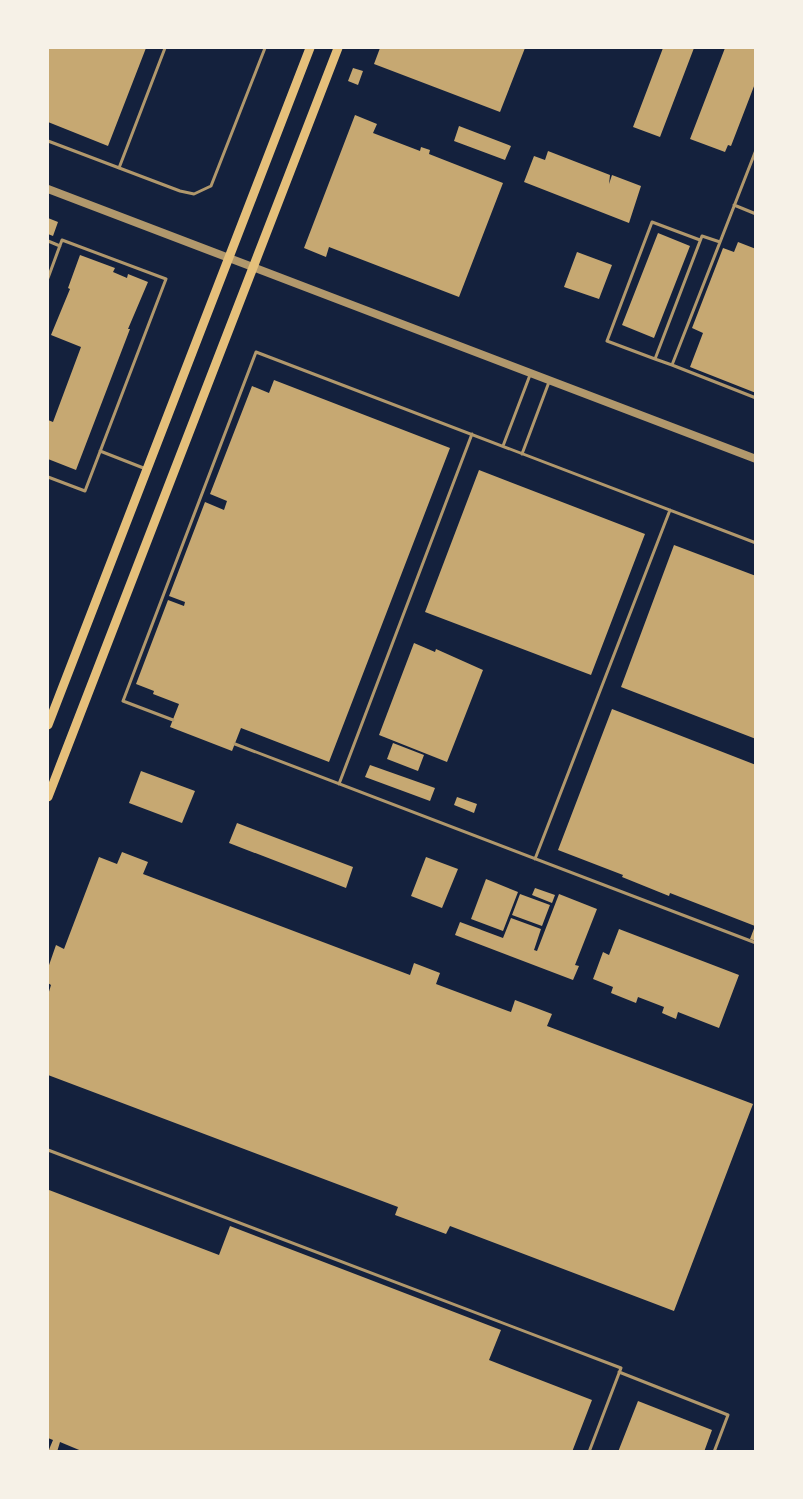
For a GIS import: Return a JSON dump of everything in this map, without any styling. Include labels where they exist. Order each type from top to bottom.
[{"type":"main road","points":[[48,725],[310,48]]},
{"type":"main road","points":[[48,797],[338,48]]},
{"type":"street","points":[[48,189],[252,269],[756,460]]},
{"type":"lane","points":[[119,168],[165,48]]},
{"type":"lane","points":[[48,141],[180,192],[194,194],[211,186],[265,48]]},
{"type":"lane","points":[[672,365],[756,150]]},
{"type":"lane","points":[[734,205],[756,214]]},
{"type":"lane","points":[[700,240],[652,222],[607,340],[756,398]]},
{"type":"lane","points":[[655,359],[702,236],[720,242]]},
{"type":"lane","points":[[48,278],[62,240],[166,279],[85,491],[48,477]]},
{"type":"lane","points":[[48,241],[60,246]]},
{"type":"lane","points":[[173,720],[122,701],[256,352],[756,543]]},
{"type":"lane","points":[[503,446],[530,374]]},
{"type":"lane","points":[[522,454],[550,381]]},
{"type":"lane","points":[[339,784],[472,434]]},
{"type":"lane","points":[[100,451],[146,469]]},
{"type":"lane","points":[[535,859],[670,510]]},
{"type":"lane","points":[[235,744],[756,943]]},
{"type":"lane","points":[[48,1150],[621,1368],[589,1452]]},
{"type":"lane","points":[[619,1372],[728,1415],[714,1452]]},
{"type":"building","points":[[48,48],[146,48],[108,146],[48,122]]},
{"type":"building","points":[[380,48],[525,48],[500,112],[374,64]]},
{"type":"building","points":[[663,48],[694,48],[660,137],[633,127]]},
{"type":"building","points":[[725,48],[756,48],[756,81],[731,146],[728,145],[725,152],[690,139]]},
{"type":"building","points":[[353,68],[363,71],[358,85],[348,81]]},
{"type":"building","points":[[355,115],[377,124],[373,133],[420,151],[421,147],[430,150],[429,154],[503,183],[459,297],[329,247],[326,257],[304,248]]},
{"type":"building","points":[[459,126],[511,146],[505,160],[454,141]]},
{"type":"building","points":[[548,151],[610,175],[609,184],[612,175],[641,186],[629,223],[524,182],[534,156],[545,160]]},
{"type":"building","points":[[48,218],[58,222],[53,236],[48,234]]},
{"type":"building","points":[[658,233],[690,246],[654,338],[622,325]]},
{"type":"building","points":[[738,242],[756,249],[756,393],[690,367],[703,333],[692,328],[723,248],[734,252]]},
{"type":"building","points":[[577,252],[612,265],[599,299],[564,287]]},
{"type":"building","points":[[80,255],[115,268],[113,272],[127,278],[128,274],[148,282],[128,329],[130,329],[76,470],[48,459],[48,420],[53,422],[81,347],[51,335],[70,289],[68,288]]},
{"type":"building","points":[[274,380],[450,448],[329,762],[241,728],[232,751],[170,727],[179,704],[153,694],[154,691],[136,684],[168,600],[184,606],[185,602],[169,596],[205,502],[224,510],[227,501],[210,494],[252,386],[269,393]]},
{"type":"building","points":[[479,470],[645,534],[591,675],[425,612]]},
{"type":"building","points":[[674,545],[756,576],[756,739],[621,687]]},
{"type":"building","points":[[414,643],[435,652],[436,649],[483,670],[447,762],[379,735]]},
{"type":"building","points":[[612,709],[756,765],[756,941],[750,939],[755,926],[670,893],[669,896],[622,877],[623,875],[558,850]]},
{"type":"building","points":[[393,743],[424,755],[418,771],[387,759]]},
{"type":"building","points":[[370,765],[435,788],[430,801],[365,777]]},
{"type":"building","points":[[141,771],[195,791],[182,823],[129,803]]},
{"type":"building","points":[[457,797],[477,804],[474,813],[454,805]]},
{"type":"building","points":[[237,823],[353,867],[346,888],[229,843]]},
{"type":"building","points":[[122,852],[148,862],[143,874],[410,975],[414,963],[440,973],[436,984],[511,1012],[515,1000],[552,1014],[547,1026],[753,1104],[674,1311],[450,1226],[446,1234],[395,1215],[398,1207],[48,1075],[48,995],[51,985],[48,983],[48,968],[56,945],[64,949],[99,857],[117,864]]},
{"type":"building","points":[[426,857],[458,869],[442,908],[411,896]]},
{"type":"building","points":[[486,879],[518,892],[503,931],[471,919]]},
{"type":"building","points":[[535,888],[555,895],[552,903],[532,895]]},
{"type":"building","points":[[520,894],[550,905],[542,926],[512,915]]},
{"type":"building","points":[[559,894],[597,909],[575,965],[579,966],[573,980],[455,935],[460,922],[503,938],[511,918],[541,929],[534,950],[537,951]]},
{"type":"building","points":[[619,929],[739,975],[719,1028],[678,1012],[676,1019],[662,1013],[664,1007],[638,997],[636,1003],[611,993],[613,987],[593,979],[603,952],[609,955]]},
{"type":"building","points":[[49,1190],[219,1255],[230,1226],[501,1330],[489,1360],[592,1400],[572,1452],[84,1452],[60,1442],[57,1452],[48,1452],[53,1440],[48,1438]]},
{"type":"building","points":[[638,1401],[712,1430],[704,1452],[618,1452]]}]
